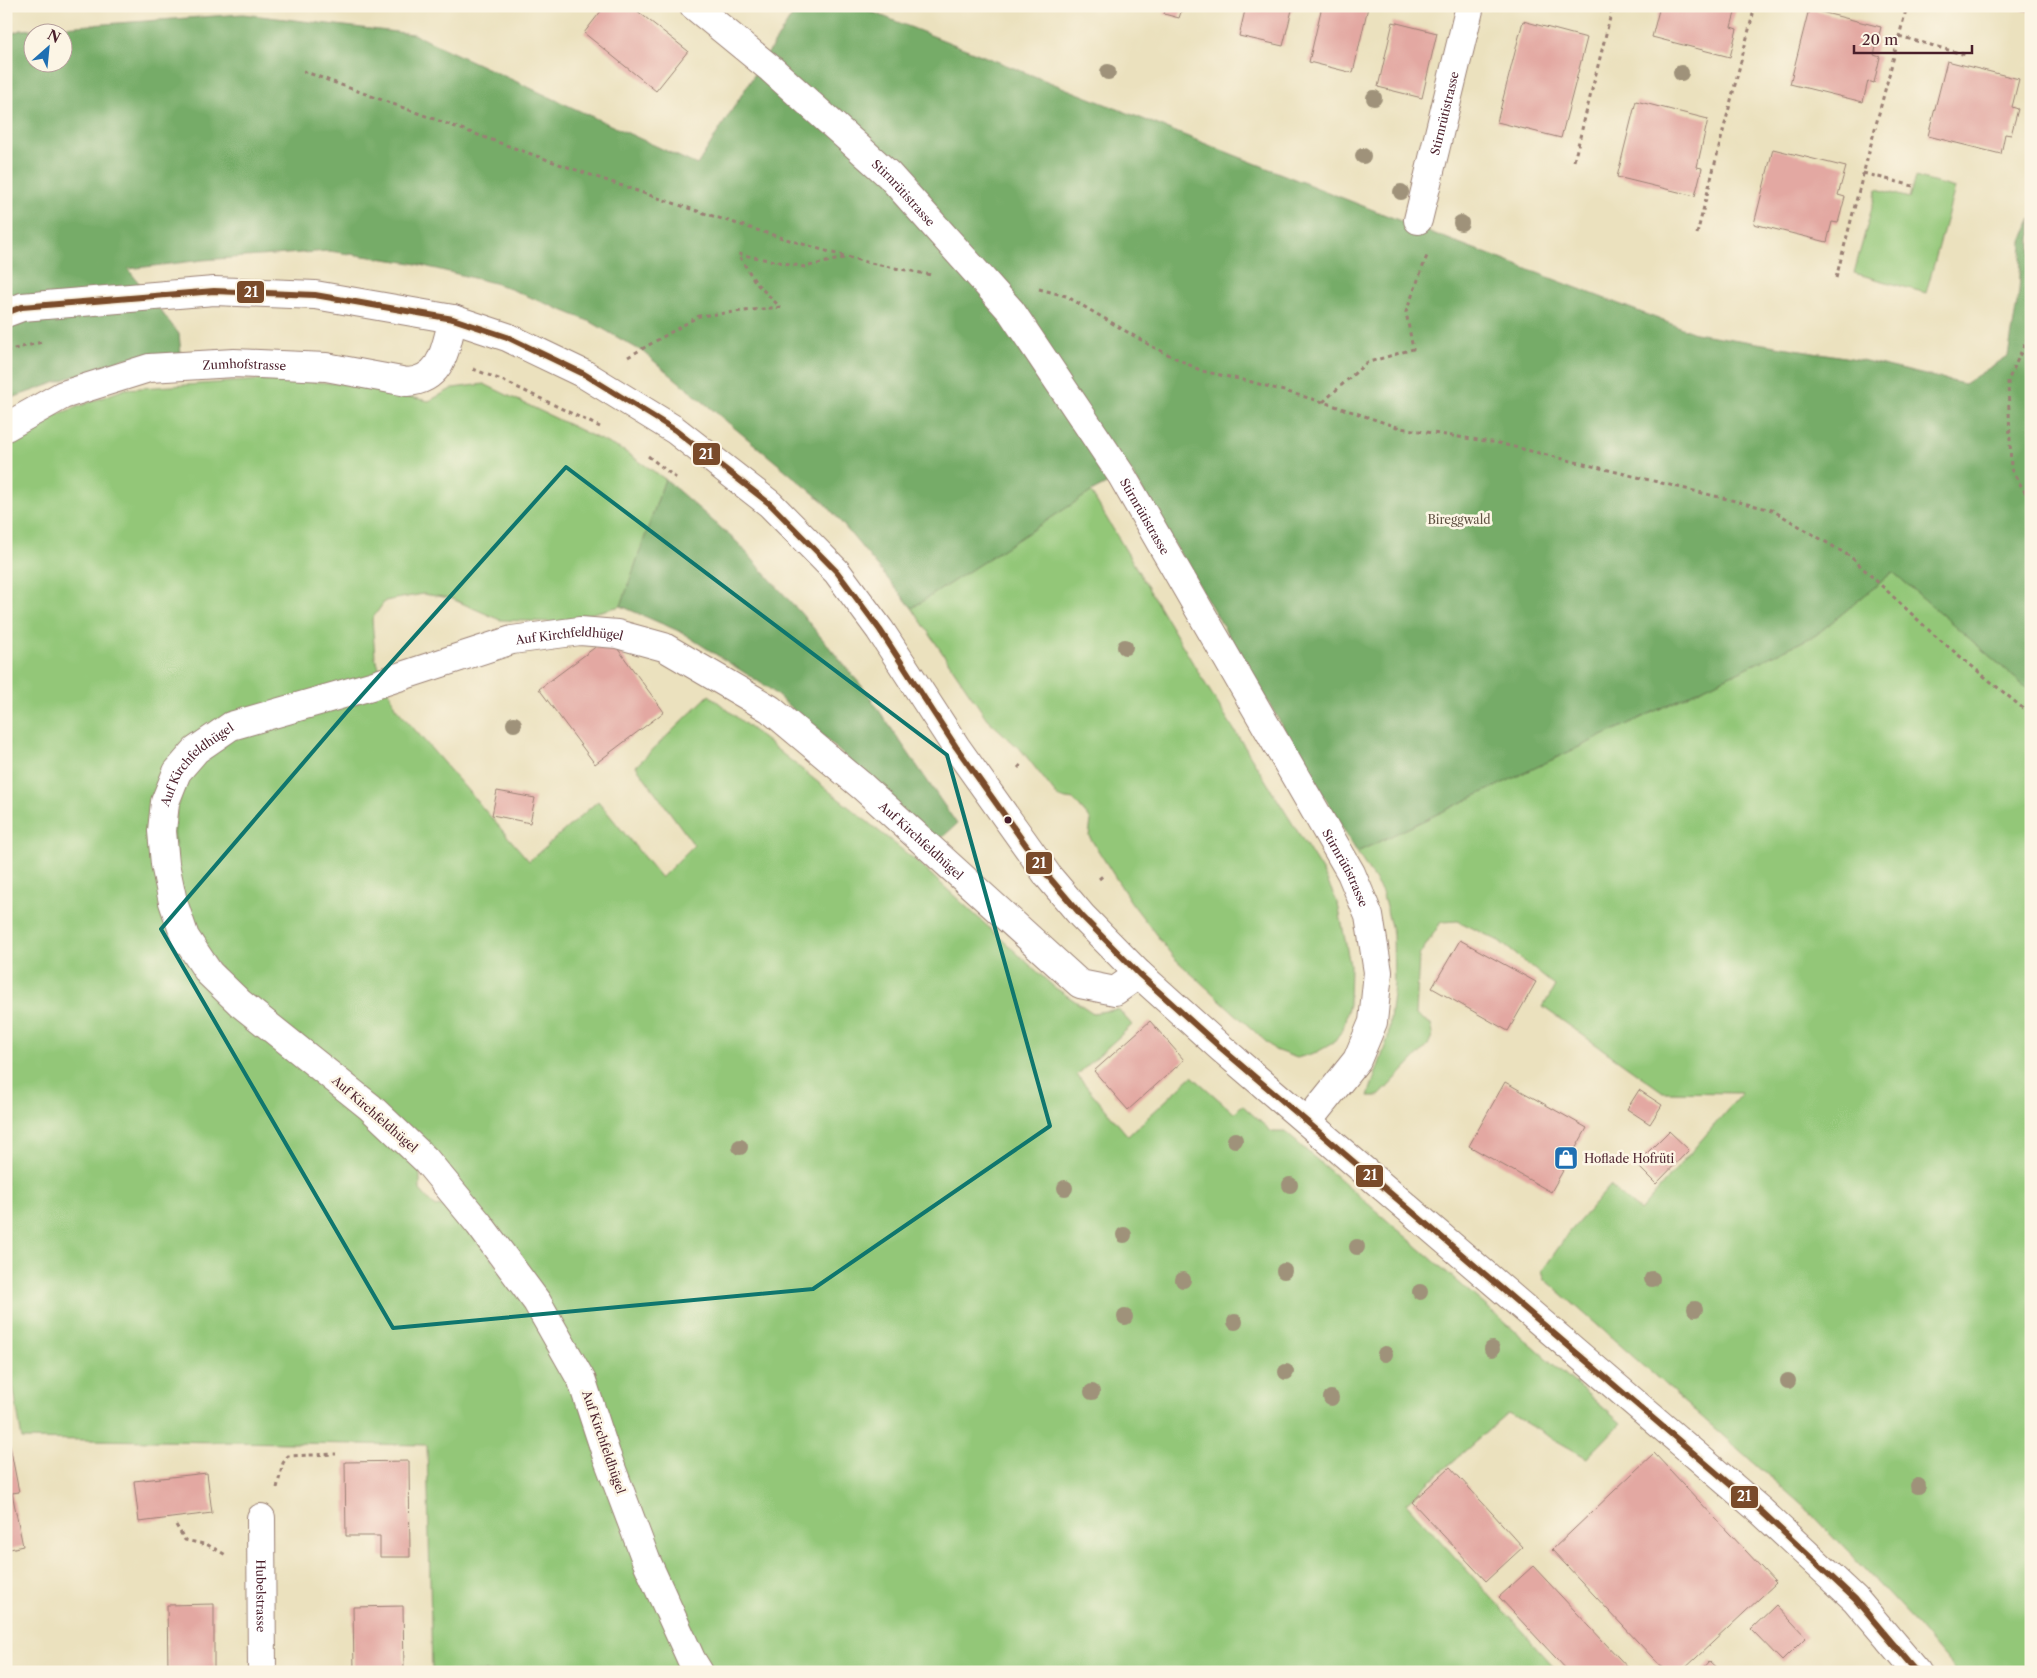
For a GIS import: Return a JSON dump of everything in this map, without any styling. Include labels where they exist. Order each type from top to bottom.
[{"type":"street","name":"Stirnrütistrasse","points":[[694,6],[771,69],[889,174],[1011,311],[1122,476],[1351,873],[1369,916],[1378,972],[1373,1022],[1357,1060],[1308,1121]]},
{"type":"street","name":"Stirnrütistrasse","points":[[1418,220],[1470,6]]},
{"type":"street","points":[[6,313],[22,307],[214,291],[315,295],[453,319],[507,337],[584,374],[675,430],[770,504],[837,572],[880,630],[960,753],[1048,876],[1082,916],[1139,974],[1221,1048],[1761,1511],[1855,1599],[1917,1672]]},
{"type":"street","name":"Zumhofstrasse","points":[[6,427],[63,395],[149,368],[234,363],[326,367],[407,382],[417,382],[428,377],[436,370],[442,358],[453,319]]},
{"type":"street","name":"Auf Kirchfeldhügel","points":[[699,1672],[691,1659],[646,1560],[606,1454],[582,1381],[538,1302],[479,1224],[426,1160],[370,1107],[240,1003],[210,973],[185,937],[172,902],[165,864],[162,832],[165,802],[177,772],[196,750],[232,726],[371,686],[512,640],[580,631],[617,634],[664,647],[770,709],[863,787],[1080,984],[1116,992],[1139,974]]},
{"type":"street","name":"Hubelstrasse","points":[[261,1518],[262,1672]]},
{"type":"path","points":[[1574,161],[1614,6]]},
{"type":"path","points":[[1697,234],[1755,6]]},
{"type":"path","points":[[1836,278],[1907,6]]},
{"type":"path","points":[[1899,36],[1966,54]]},
{"type":"path","points":[[303,71],[508,147],[848,257],[964,283],[977,273]]},
{"type":"path","points":[[1863,174],[1913,186]]},
{"type":"path","points":[[1323,402],[1366,363],[1413,349],[1406,312],[1431,243],[1413,238],[1418,220]]},
{"type":"path","points":[[628,357],[699,316],[780,307],[756,283],[738,254],[805,267],[848,257]]},
{"type":"path","points":[[1031,287],[1066,296],[1153,347],[1202,371],[1252,382],[1323,402],[1400,428],[1498,443],[1772,510],[1851,557],[1933,634],[2031,715]]},
{"type":"path","points":[[2031,330],[2008,380],[2011,469],[2031,502]]},
{"type":"path","points":[[6,351],[50,340]]},
{"type":"path","points":[[442,358],[504,381],[604,429]]},
{"type":"path","points":[[644,454],[682,482]]},
{"type":"path","points":[[1018,768],[1023,763]]},
{"type":"path","points":[[1099,879],[1105,874]]},
{"type":"path","points":[[261,1518],[272,1506],[283,1463],[288,1456],[336,1454]]},
{"type":"path","points":[[176,1525],[185,1540],[208,1545],[227,1555],[234,1556],[261,1550]]},
{"type":"highlighted area","points":[[566,467],[947,755],[1050,1126],[813,1289],[393,1328],[161,929],[346,713]]},
{"type":"green space","name":"Bireggwald","points":[[798,6],[857,6],[1401,221],[1695,333],[1857,359],[1964,384],[2008,356],[2019,291],[2022,242],[2031,219],[2031,692],[1893,572],[1816,635],[1357,852],[1131,471],[1091,492],[912,608],[825,503],[643,352],[591,322],[498,284],[412,263],[329,251],[203,260],[128,269],[179,334],[181,353],[123,359],[6,400],[6,35],[22,30],[22,72],[72,72],[72,26],[243,14],[413,34],[697,165]]},
{"type":"green space","points":[[1915,177],[1955,188],[1926,293],[1854,273],[1877,189],[1909,198]]},
{"type":"green space","points":[[277,379],[346,384],[429,401],[453,388],[484,384],[624,451],[665,479],[621,606],[557,622],[500,620],[450,598],[423,594],[385,601],[372,619],[375,657],[382,675],[286,702],[170,779],[184,948],[420,1165],[420,1190],[435,1207],[454,1204],[564,1362],[673,1640],[682,1672],[432,1672],[427,1445],[22,1439],[6,1343],[6,449],[48,418],[125,389]]},
{"type":"green space","points":[[665,479],[737,542],[805,618],[865,690],[957,824],[936,843],[848,759],[770,689],[681,632],[621,606]]},
{"type":"green space","points":[[1091,492],[1203,680],[1324,874],[1338,904],[1350,965],[1349,1004],[1343,1029],[1333,1043],[1317,1052],[1297,1058],[1275,1050],[1174,958],[1131,902],[1089,836],[1091,820],[1074,800],[1059,798],[1022,751],[987,719],[912,608]]},
{"type":"green space","points":[[1893,572],[2031,692],[2031,1672],[1957,1672],[1918,1626],[1812,1514],[1545,1279],[1542,1271],[1568,1234],[1610,1186],[1640,1211],[1742,1093],[1663,1092],[1543,1007],[1555,986],[1499,941],[1458,921],[1441,922],[1419,956],[1416,1015],[1431,1024],[1433,1034],[1428,1045],[1379,1096],[1368,1096],[1388,1038],[1394,984],[1393,934],[1382,892],[1357,852],[1816,635]]},
{"type":"green space","points":[[388,689],[395,707],[529,861],[598,801],[661,878],[694,845],[636,766],[709,695],[915,860],[1054,987],[1093,1013],[1118,1009],[1132,1025],[1077,1075],[1128,1136],[1192,1076],[1234,1113],[1242,1105],[1272,1132],[1285,1132],[1621,1423],[1587,1458],[1508,1413],[1406,1503],[1559,1672],[712,1672],[700,1653],[631,1494],[488,1222],[225,976],[192,930],[172,856],[177,806],[184,788],[196,769],[228,738]]},
{"type":"building","points":[[605,6],[631,6],[688,51],[656,91],[584,33]]},
{"type":"building","points":[[1160,6],[1183,6],[1179,18],[1164,14],[1166,8]]},
{"type":"building","points":[[1246,6],[1293,6],[1283,46],[1239,36]]},
{"type":"building","points":[[1322,6],[1368,7],[1353,73],[1309,62]]},
{"type":"building","points":[[1660,6],[1737,6],[1731,27],[1737,29],[1730,57],[1652,37]]},
{"type":"building","points":[[2031,6],[2031,12],[2008,7]]},
{"type":"building","points":[[1809,9],[1881,27],[1874,55],[1880,57],[1874,83],[1868,81],[1863,102],[1790,84]]},
{"type":"building","points":[[1523,21],[1587,38],[1561,138],[1497,122]]},
{"type":"building","points":[[1393,22],[1437,33],[1422,98],[1378,87]]},
{"type":"building","points":[[1947,61],[2019,79],[2012,107],[2018,109],[2011,135],[2005,134],[2001,154],[1928,136]]},
{"type":"building","points":[[1636,101],[1708,119],[1697,167],[1702,168],[1695,196],[1617,177]]},
{"type":"building","points":[[1773,149],[1846,167],[1838,195],[1845,197],[1838,223],[1832,222],[1827,242],[1754,224]]},
{"type":"building","points":[[609,637],[664,712],[595,764],[539,689]]},
{"type":"building","points":[[497,791],[535,798],[530,823],[492,815]]},
{"type":"building","points":[[1460,940],[1536,982],[1508,1031],[1432,988]]},
{"type":"building","points":[[1150,1021],[1184,1060],[1128,1110],[1094,1071]]},
{"type":"building","points":[[1505,1082],[1587,1128],[1551,1192],[1469,1146]]},
{"type":"building","points":[[1639,1090],[1662,1105],[1650,1124],[1627,1109]]},
{"type":"building","points":[[1669,1131],[1689,1150],[1656,1184],[1636,1164]]},
{"type":"building","points":[[9,1441],[19,1492],[12,1493],[23,1546],[6,1550],[6,1442]]},
{"type":"building","points":[[1654,1453],[1776,1583],[1681,1672],[1666,1672],[1552,1550]]},
{"type":"building","points":[[409,1461],[410,1557],[380,1557],[380,1536],[346,1536],[345,1462]]},
{"type":"building","points":[[1450,1467],[1523,1547],[1486,1581],[1412,1502]]},
{"type":"building","points":[[207,1473],[212,1513],[139,1522],[134,1481]]},
{"type":"building","points":[[1533,1566],[1632,1672],[1569,1672],[1499,1597]]},
{"type":"building","points":[[214,1604],[214,1669],[168,1669],[167,1605]]},
{"type":"building","points":[[1776,1605],[1806,1637],[1782,1661],[1751,1629]]},
{"type":"building","points":[[403,1606],[404,1670],[354,1671],[353,1607]]},
{"type":"building","points":[[1710,1661],[1722,1672],[1700,1672]]},
{"type":"transit line","name":"21","points":[[6,313],[22,307],[214,291],[315,295],[453,319],[507,337],[584,374],[675,430],[770,504],[837,572],[880,630],[956,747],[1048,876],[1082,916],[1139,974],[1221,1048],[1761,1511],[1855,1599],[1917,1672]]},
{"type":"place","name":"Hoflade Hofrüti","points":[[1566,1158]]}]
